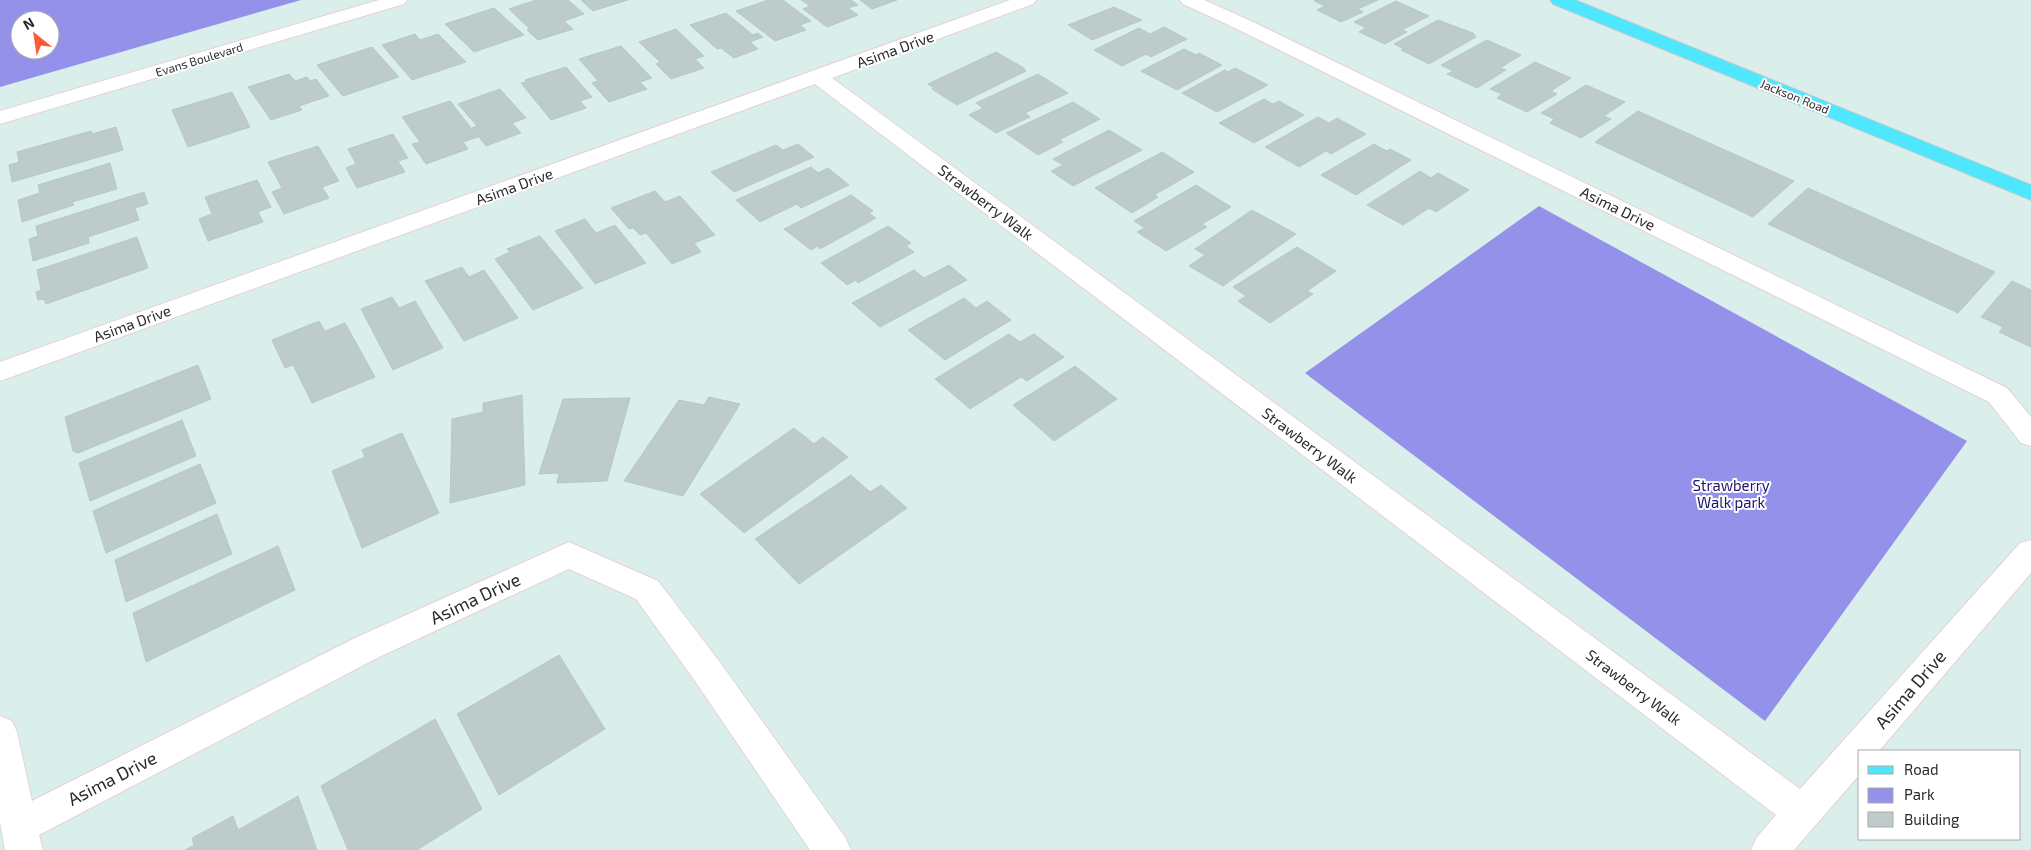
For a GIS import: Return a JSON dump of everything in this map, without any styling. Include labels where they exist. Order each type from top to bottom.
[{"type":"main road","name":"Jackson Road","points":[[1559,0],[2031,193]]},
{"type":"street","name":"Evans Boulevard","points":[[0,118],[398,0]]},
{"type":"street","name":"Asima Drive","points":[[0,372],[209,294],[819,78],[1027,0]]},
{"type":"street","name":"Asima Drive","points":[[1189,0],[1998,395],[2031,436]]},
{"type":"street","name":"Strawberry Walk","points":[[819,78],[1801,812]]},
{"type":"street","name":"Asima Drive","points":[[1770,850],[1801,812],[2031,552]]},
{"type":"street","name":"Asima Drive","points":[[22,838],[368,647],[569,555],[646,590],[707,671],[832,850]]},
{"type":"street","points":[[0,732],[22,838]]},
{"type":"green space","points":[[0,0],[301,0],[0,87]]},
{"type":"green space","name":"Strawberry Walk park","points":[[1539,206],[1967,441],[1765,721],[1305,373]]},
{"type":"building","points":[[536,0],[568,0],[584,14],[564,21],[573,29],[538,40],[527,30],[530,29],[509,9]]},
{"type":"building","points":[[581,0],[628,0],[593,11]]},
{"type":"building","points":[[768,0],[783,0],[811,21],[800,25],[806,30],[775,41],[736,11]]},
{"type":"building","points":[[801,0],[851,0],[858,5],[848,8],[858,15],[827,27],[803,9],[810,6]]},
{"type":"building","points":[[860,0],[897,0],[872,9]]},
{"type":"building","points":[[1378,0],[1358,9],[1363,12],[1341,22],[1317,10],[1325,6],[1314,1]]},
{"type":"building","points":[[1396,1],[1429,16],[1402,30],[1407,32],[1385,44],[1359,32],[1366,28],[1354,22]]},
{"type":"building","points":[[1114,7],[1142,20],[1092,40],[1068,25]]},
{"type":"building","points":[[494,8],[524,35],[474,52],[445,24]]},
{"type":"building","points":[[726,13],[753,35],[758,33],[763,37],[750,42],[758,49],[734,58],[721,48],[717,49],[690,25]]},
{"type":"building","points":[[1438,20],[1473,33],[1476,37],[1429,64],[1401,50],[1404,49],[1394,44]]},
{"type":"building","points":[[1164,27],[1187,39],[1151,57],[1146,54],[1122,66],[1094,50],[1139,28],[1150,34]]},
{"type":"building","points":[[676,29],[704,56],[695,59],[704,68],[671,79],[656,64],[660,62],[639,42]]},
{"type":"building","points":[[415,34],[420,40],[438,34],[466,62],[412,80],[382,45]]},
{"type":"building","points":[[1487,40],[1521,55],[1500,68],[1506,70],[1477,88],[1447,74],[1453,71],[1441,65]]},
{"type":"building","points":[[621,46],[652,78],[640,82],[647,89],[609,102],[592,83],[598,81],[579,59]]},
{"type":"building","points":[[372,47],[399,77],[343,96],[317,65]]},
{"type":"building","points":[[1184,49],[1196,55],[1199,53],[1222,65],[1177,90],[1141,71]]},
{"type":"building","points":[[996,52],[1026,71],[957,105],[932,89],[934,88],[928,84]]},
{"type":"building","points":[[1535,62],[1571,78],[1551,91],[1557,94],[1527,112],[1497,98],[1502,94],[1490,89]]},
{"type":"building","points":[[566,67],[592,97],[580,101],[586,108],[551,120],[521,83]]},
{"type":"building","points":[[1235,68],[1268,85],[1217,112],[1182,93],[1225,70],[1228,72]]},
{"type":"building","points":[[289,74],[295,81],[307,77],[310,81],[316,79],[329,96],[299,106],[302,110],[271,120],[248,87]]},
{"type":"building","points":[[1038,74],[1068,93],[1025,113],[1030,117],[996,133],[969,115],[983,108],[976,103]]},
{"type":"building","points":[[1586,85],[1625,102],[1604,116],[1611,119],[1581,138],[1550,123],[1554,119],[1541,113]]},
{"type":"building","points":[[500,89],[526,118],[512,123],[521,133],[486,146],[472,128],[477,126],[458,104]]},
{"type":"building","points":[[232,92],[250,127],[188,147],[172,110]]},
{"type":"building","points":[[1264,99],[1273,104],[1279,101],[1304,115],[1254,143],[1219,123]]},
{"type":"building","points":[[450,101],[478,137],[463,142],[468,149],[426,164],[412,144],[420,142],[402,117]]},
{"type":"building","points":[[1073,102],[1100,119],[1059,140],[1063,142],[1038,155],[1006,133]]},
{"type":"building","points":[[1638,111],[1794,181],[1753,217],[1595,142]]},
{"type":"building","points":[[1318,117],[1329,123],[1337,118],[1366,134],[1331,154],[1326,151],[1299,167],[1265,147]]},
{"type":"building","points":[[116,127],[123,150],[12,182],[9,165],[19,162],[17,152],[91,131],[92,134]]},
{"type":"building","points":[[1109,130],[1142,150],[1073,186],[1051,171],[1063,165],[1053,159]]},
{"type":"building","points":[[393,134],[408,158],[398,161],[405,172],[357,188],[346,168],[356,164],[348,149]]},
{"type":"building","points":[[798,144],[814,157],[734,192],[711,172],[776,145],[783,150]]},
{"type":"building","points":[[1374,144],[1387,151],[1390,149],[1411,160],[1356,195],[1321,175]]},
{"type":"building","points":[[318,146],[339,181],[322,187],[329,198],[284,214],[272,192],[282,188],[268,162]]},
{"type":"building","points":[[1162,152],[1194,172],[1154,195],[1158,197],[1132,213],[1095,188]]},
{"type":"building","points":[[110,163],[117,189],[72,202],[74,205],[22,222],[18,200],[40,193],[38,185]]},
{"type":"building","points":[[811,167],[818,173],[828,168],[849,185],[801,208],[797,204],[760,222],[736,200]]},
{"type":"building","points":[[1420,171],[1431,178],[1438,173],[1469,190],[1436,212],[1429,208],[1403,225],[1367,205]]},
{"type":"building","points":[[257,180],[271,207],[258,212],[263,222],[208,241],[199,219],[212,214],[205,197]]},
{"type":"building","points":[[1196,185],[1231,207],[1202,224],[1207,227],[1166,251],[1137,232],[1145,228],[1134,221]]},
{"type":"building","points":[[1808,188],[1995,272],[1958,313],[1768,224]]},
{"type":"building","points":[[655,191],[665,202],[680,196],[715,235],[694,243],[701,252],[672,264],[646,233],[640,235],[633,228],[629,229],[611,208]]},
{"type":"building","points":[[144,192],[148,204],[135,208],[139,220],[88,237],[89,243],[33,261],[29,239],[38,236],[36,226]]},
{"type":"building","points":[[851,195],[873,211],[869,213],[876,218],[820,249],[818,246],[811,250],[784,229]]},
{"type":"building","points":[[1252,210],[1296,234],[1223,286],[1189,266],[1205,255],[1195,249]]},
{"type":"building","points":[[585,219],[596,233],[615,225],[646,263],[595,284],[555,231]]},
{"type":"building","points":[[888,226],[911,243],[906,246],[914,252],[858,283],[856,280],[847,285],[821,263]]},
{"type":"building","points":[[540,236],[583,288],[533,310],[495,259],[510,252],[507,249]]},
{"type":"building","points":[[137,237],[148,268],[46,304],[44,299],[38,300],[36,292],[41,290],[37,270]]},
{"type":"building","points":[[1297,247],[1336,271],[1307,291],[1313,294],[1270,323],[1238,301],[1246,296],[1233,287]]},
{"type":"building","points":[[949,265],[967,280],[880,327],[852,303],[914,270],[924,278]]},
{"type":"building","points":[[462,267],[469,277],[484,270],[518,318],[464,341],[425,281]]},
{"type":"building","points":[[2012,281],[2031,290],[2031,347],[1999,332],[2003,327],[1981,317]]},
{"type":"building","points":[[392,297],[399,308],[415,301],[443,348],[393,370],[361,309]]},
{"type":"building","points":[[964,298],[976,308],[987,301],[1011,320],[945,360],[908,330]]},
{"type":"building","points":[[319,321],[325,331],[345,323],[375,377],[312,403],[293,365],[285,368],[272,340]]},
{"type":"building","points":[[1009,334],[1020,342],[1034,334],[1064,357],[1027,381],[1021,377],[970,409],[935,379]]},
{"type":"building","points":[[198,365],[211,399],[78,453],[73,451],[65,417]]},
{"type":"building","points":[[1075,366],[1117,399],[1054,441],[1013,405]]},
{"type":"building","points":[[522,395],[525,485],[450,503],[452,419],[483,412],[483,403]]},
{"type":"building","points":[[709,397],[740,404],[683,496],[624,481],[679,400],[704,405]]},
{"type":"building","points":[[630,398],[607,481],[557,483],[559,473],[539,474],[563,399]]},
{"type":"building","points":[[182,420],[196,456],[90,501],[79,463]]},
{"type":"building","points":[[794,428],[814,444],[823,437],[848,457],[744,533],[700,494]]},
{"type":"building","points":[[402,433],[439,513],[362,548],[332,471],[365,457],[362,450]]},
{"type":"building","points":[[200,464],[216,503],[106,553],[93,511]]},
{"type":"building","points":[[851,475],[870,492],[881,485],[907,508],[799,584],[755,539]]},
{"type":"building","points":[[217,514],[232,554],[126,602],[115,560]]},
{"type":"building","points":[[278,546],[295,590],[146,662],[133,613]]},
{"type":"building","points":[[559,655],[605,729],[499,795],[457,714]]},
{"type":"building","points":[[435,719],[482,809],[417,850],[348,850],[321,786]]},
{"type":"building","points":[[298,796],[317,850],[185,850],[194,845],[192,838],[233,816],[238,830]]}]
